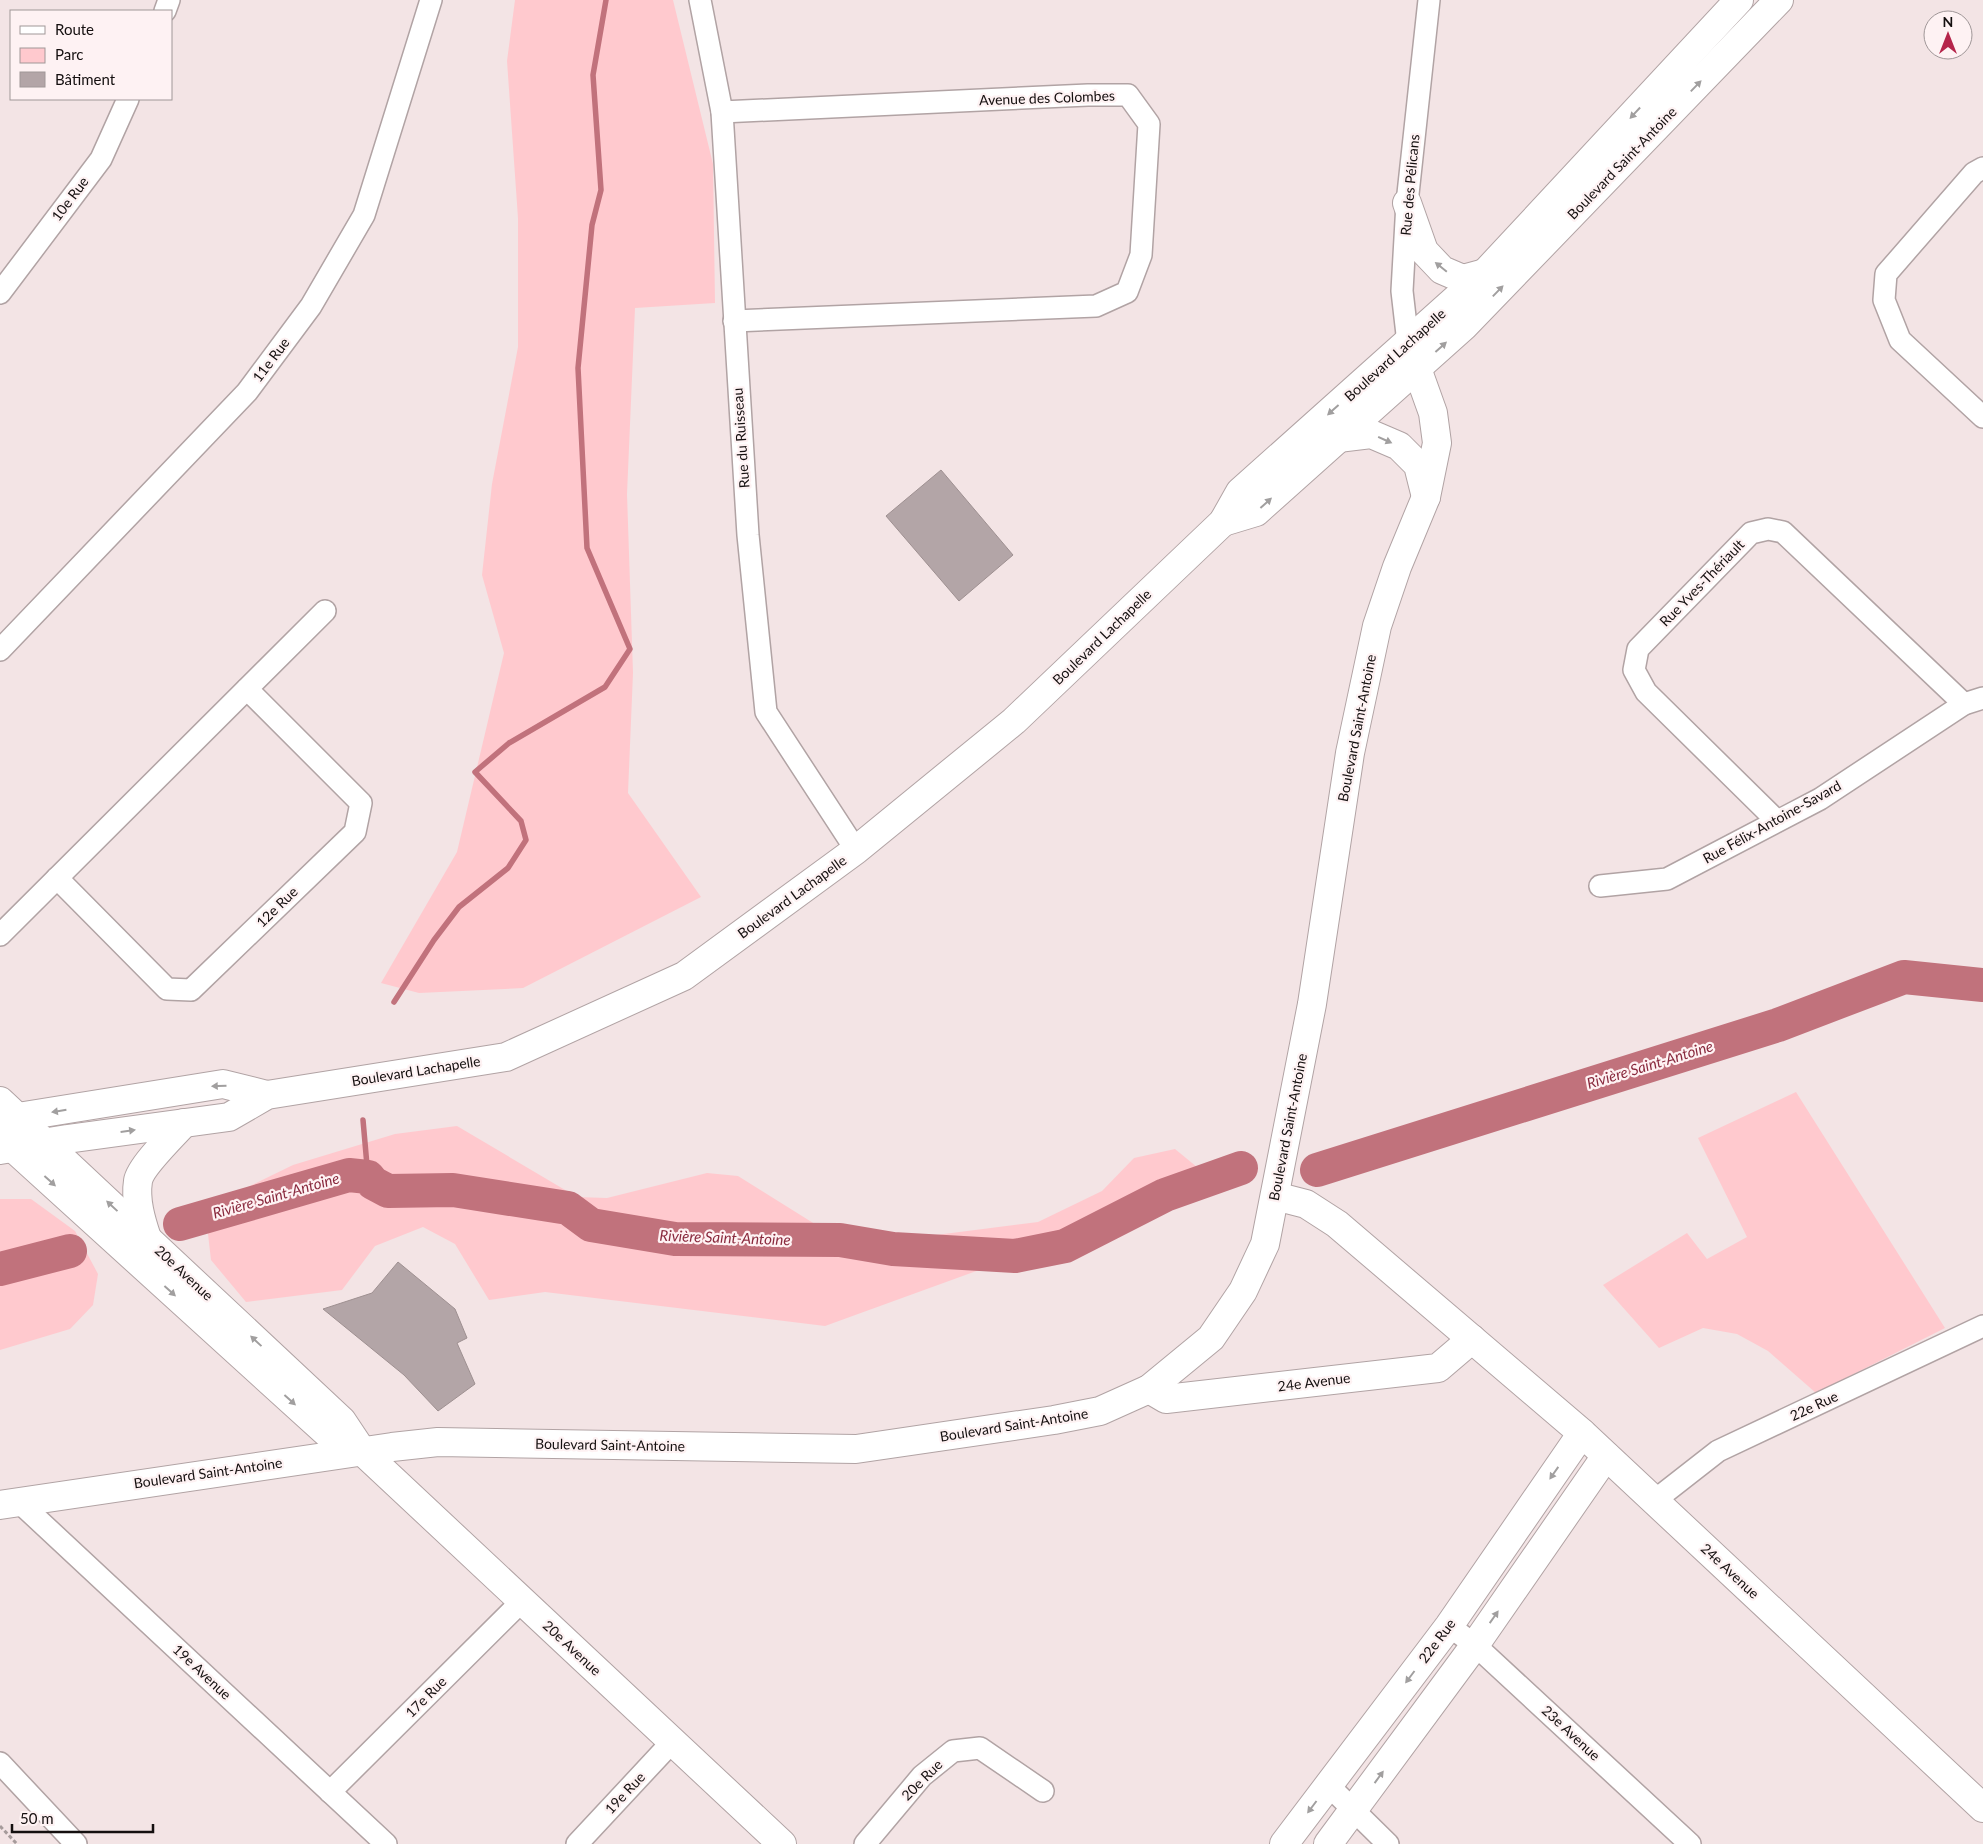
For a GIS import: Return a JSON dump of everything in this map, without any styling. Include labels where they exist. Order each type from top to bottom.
[{"type":"street","name":"11e Rue","points":[[0,650],[247,392],[311,306],[364,215],[430,0]]},
{"type":"street","name":"Rue du Ruisseau","points":[[700,0],[722,112],[748,535],[766,712],[856,850]]},
{"type":"street","name":"Rue des Pélicans","points":[[1417,368],[1408,343],[1402,291],[1407,204],[1430,0]]},
{"type":"street","name":"Boulevard Saint-Antoine","points":[[1485,273],[1756,4]]},
{"type":"street","name":"Boulevard Saint-Antoine","points":[[1464,326],[1756,4]]},
{"type":"street","name":"Avenue des Colombes","points":[[722,112],[1088,95],[1128,95],[1149,124],[1141,255],[1127,292],[1096,306],[734,321]]},
{"type":"street","name":"10e Rue","points":[[0,293],[101,159],[128,100]]},
{"type":"street","points":[[1983,168],[1974,173],[1886,274],[1884,300],[1900,340],[1983,417]]},
{"type":"street","points":[[1407,204],[1424,251],[1442,270],[1463,279],[1485,273]]},
{"type":"street","name":"Boulevard Lachapelle","points":[[45,1143],[229,1118],[266,1095],[506,1057],[684,976],[856,850],[1014,722],[1222,522],[1240,492],[1485,273]]},
{"type":"street","name":"Boulevard Lachapelle","points":[[1222,522],[1256,512],[1464,326]]},
{"type":"street","name":"Boulevard Saint-Antoine","points":[[9,1502],[438,1442],[856,1449],[1054,1420],[1100,1411],[1150,1388],[1211,1338],[1244,1291],[1265,1244],[1312,1004],[1350,753],[1370,655],[1377,626],[1397,567],[1426,497],[1437,444],[1433,413],[1417,368]]},
{"type":"street","points":[[1338,438],[1371,434],[1399,446],[1418,465],[1426,497]]},
{"type":"street","name":"Rue Yves-Thériault","points":[[1777,822],[1646,692],[1634,670],[1638,649],[1751,533],[1768,529],[1783,532],[1973,701]]},
{"type":"street","points":[[0,935],[325,611]]},
{"type":"street","name":"12e Rue","points":[[57,878],[167,989],[191,990],[355,832],[361,803],[247,689]]},
{"type":"street","name":"Rue Félix-Antoine-Savard","points":[[1600,886],[1666,879],[1820,799],[1973,701]]},
{"type":"street","name":"Boulevard Lachapelle","points":[[5,1129],[222,1084],[266,1095]]},
{"type":"street","points":[[147,1238],[138,1213],[138,1179],[156,1152],[184,1123]]},
{"type":"street","name":"20e Avenue","points":[[5,1129],[45,1143],[342,1421],[362,1452],[782,1844]]},
{"type":"street","name":"20e Avenue","points":[[5,1129],[328,1434],[362,1452]]},
{"type":"street","name":"24e Avenue","points":[[1275,1196],[1306,1204],[1337,1224],[1582,1433],[1983,1808]]},
{"type":"street","name":"22e Rue","points":[[1654,1501],[1718,1451],[1983,1326]]},
{"type":"street","name":"24e Avenue","points":[[1150,1388],[1166,1399],[1438,1368],[1472,1339]]},
{"type":"street","name":"22e Rue","points":[[1284,1844],[1449,1626],[1582,1433]]},
{"type":"street","points":[[1328,1844],[1354,1812],[1475,1645],[1606,1456]]},
{"type":"street","name":"19e Avenue","points":[[9,1502],[386,1844]]},
{"type":"street","name":"17e Rue","points":[[330,1792],[522,1601]]},
{"type":"street","name":"23e Avenue","points":[[1449,1626],[1475,1645],[1690,1844]]},
{"type":"street","name":"19e Rue","points":[[577,1844],[672,1742]]},
{"type":"street","name":"20e Rue","points":[[865,1844],[922,1776],[953,1750],[980,1748],[1043,1792]]},
{"type":"street","points":[[0,1763],[76,1844]]},
{"type":"street","points":[[1328,1786],[1388,1844]]},
{"type":"path","points":[[0,1826],[17,1844]]},
{"type":"green space","points":[[515,0],[673,0],[713,164],[715,303],[635,308],[627,494],[633,673],[628,793],[701,897],[523,988],[419,993],[381,983],[457,852],[504,653],[482,575],[492,484],[518,347],[518,218],[507,61]]},
{"type":"green space","points":[[1796,1092],[1945,1328],[1816,1393],[1768,1351],[1737,1334],[1703,1328],[1659,1348],[1603,1285],[1687,1233],[1707,1259],[1747,1237],[1698,1138]]},
{"type":"green space","points":[[457,1126],[577,1197],[607,1198],[707,1173],[738,1176],[850,1246],[1038,1222],[1102,1191],[1134,1158],[1175,1149],[1203,1172],[1092,1229],[825,1326],[545,1292],[489,1300],[455,1244],[423,1227],[375,1246],[342,1290],[246,1302],[211,1260],[205,1208],[293,1165],[395,1134]]},
{"type":"green space","points":[[0,1199],[31,1199],[75,1231],[98,1274],[93,1305],[70,1329],[0,1350]]},
{"type":"building","points":[[941,470],[1013,555],[959,601],[886,516]]},
{"type":"building","points":[[398,1262],[455,1309],[467,1338],[457,1343],[475,1384],[438,1411],[404,1375],[323,1309],[372,1293]]},
{"type":"waterway","points":[[394,1002],[434,940],[459,907],[508,868],[526,840],[521,821],[475,772],[509,743],[605,687],[630,649],[587,548],[578,368],[592,225],[601,190],[593,75],[606,0]]},
{"type":"waterway","name":"Rivière Saint-Antoine","points":[[1317,1170],[1778,1025],[1904,977],[1983,985]]},
{"type":"waterway","points":[[363,1120],[368,1177]]},
{"type":"waterway","name":"Rivière Saint-Antoine","points":[[180,1224],[349,1175],[368,1177],[373,1183],[388,1191],[453,1190],[568,1208],[591,1225],[675,1239],[840,1240],[893,1249],[1015,1256],[1065,1246],[1165,1195],[1241,1168]]},
{"type":"waterway","name":"Rivière Saint-Antoine","points":[[0,1269],[70,1251]]}]
